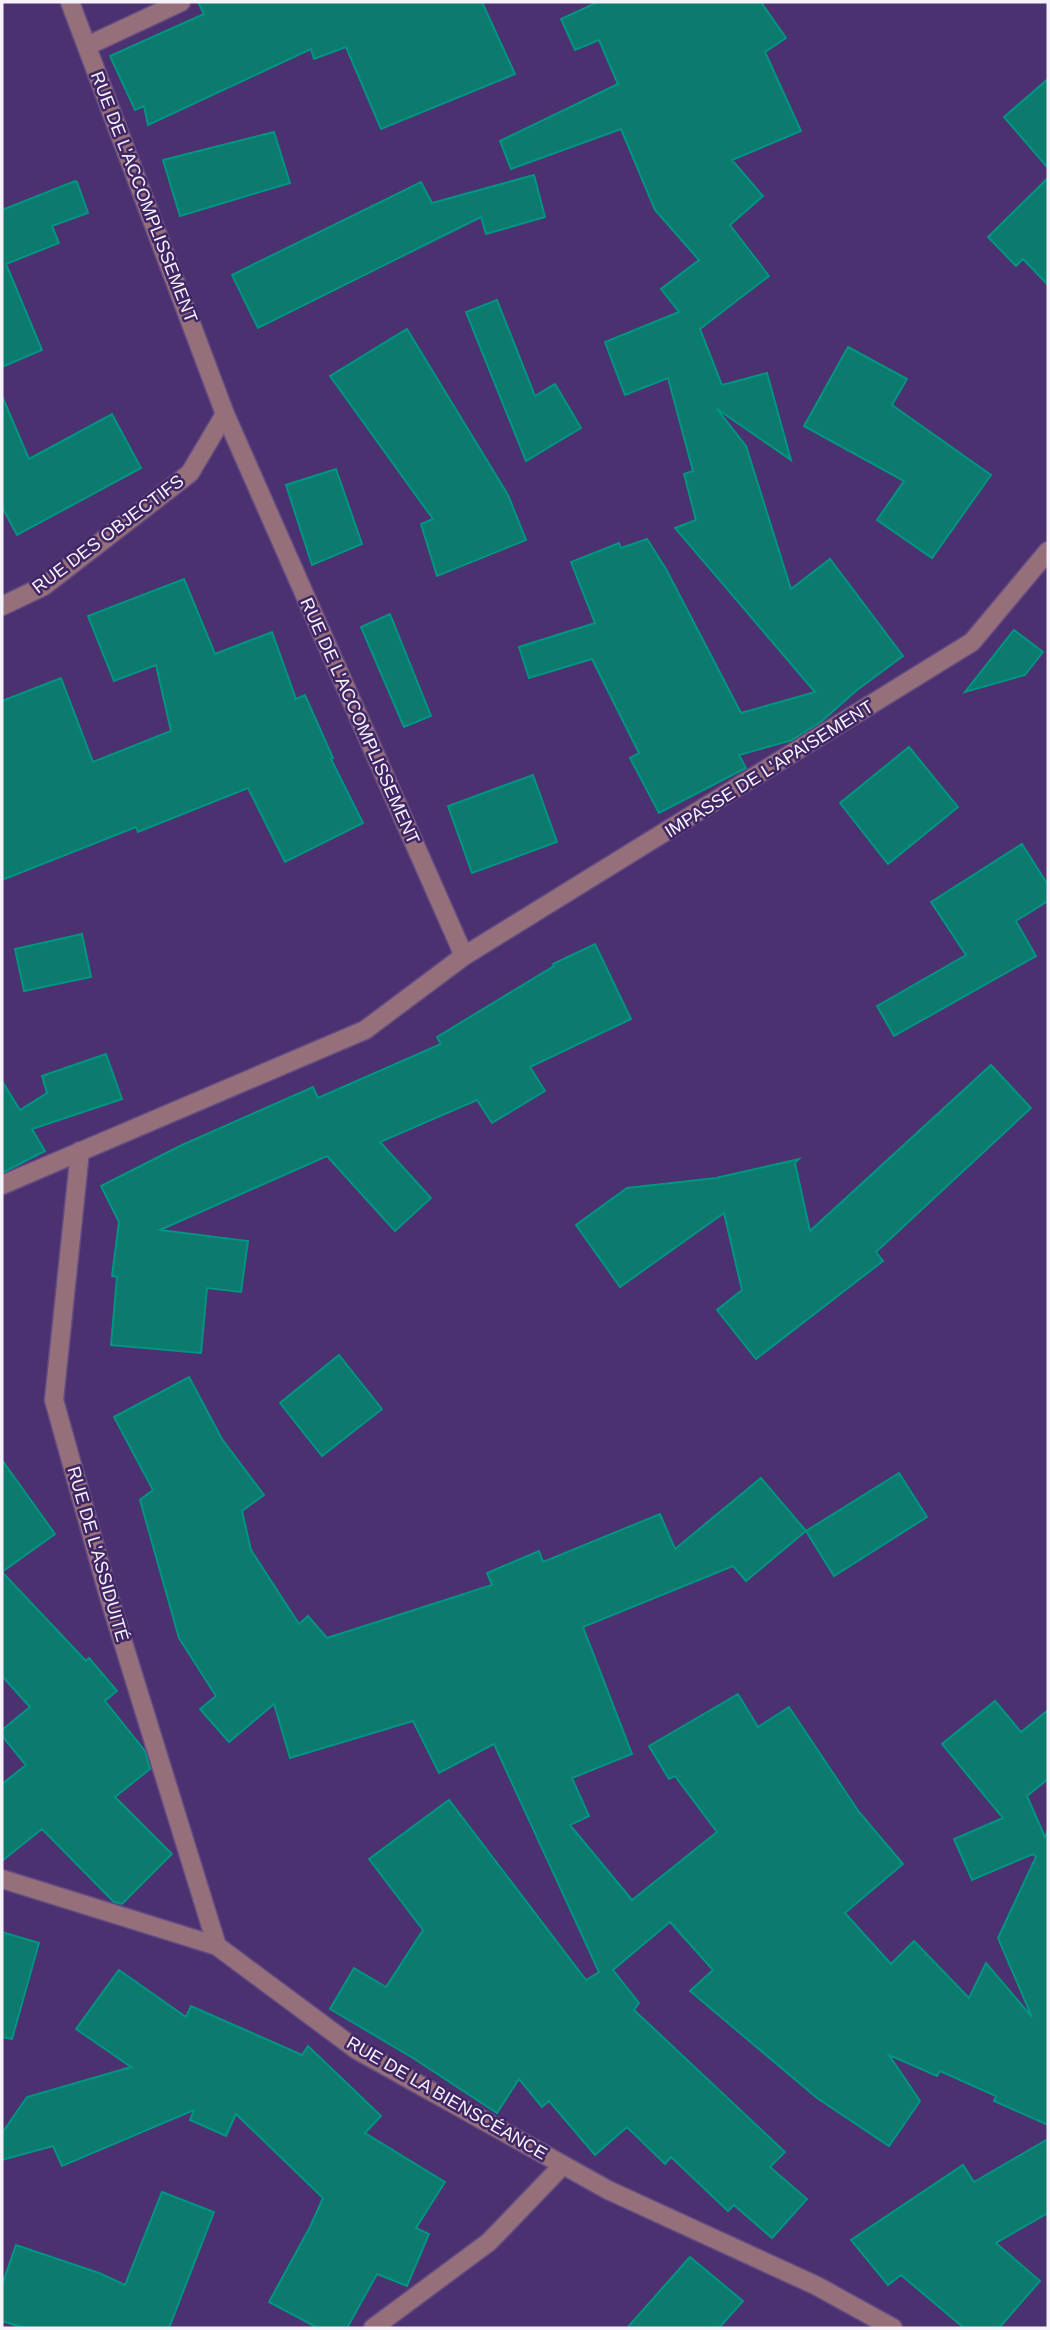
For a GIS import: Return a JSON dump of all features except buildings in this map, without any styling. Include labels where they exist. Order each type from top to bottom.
[{"type":"street","name":"RUE DE L'ACCOMPLISSEMENT","points":[[70,2],[225,414],[464,956]]},
{"type":"street","points":[[87,46],[181,2]]},
{"type":"street","name":"RUE DES OBJECTIFS","points":[[2,606],[44,586],[190,473],[225,414]]},
{"type":"street","name":"IMPASSE DE L'APAISEMENT","points":[[464,956],[972,642],[1048,551]]},
{"type":"street","points":[[2,1185],[365,1030],[464,956]]},
{"type":"street","name":"RUE DE L'ASSIDUITÉ","points":[[80,1152],[54,1401],[109,1597],[217,1947]]},
{"type":"street","name":"RUE DE LA BIENSCÉANCE","points":[[2,1879],[217,1947],[357,2050],[608,2190],[817,2287],[893,2328]]},
{"type":"street","points":[[373,2328],[489,2242],[563,2165]]}]
